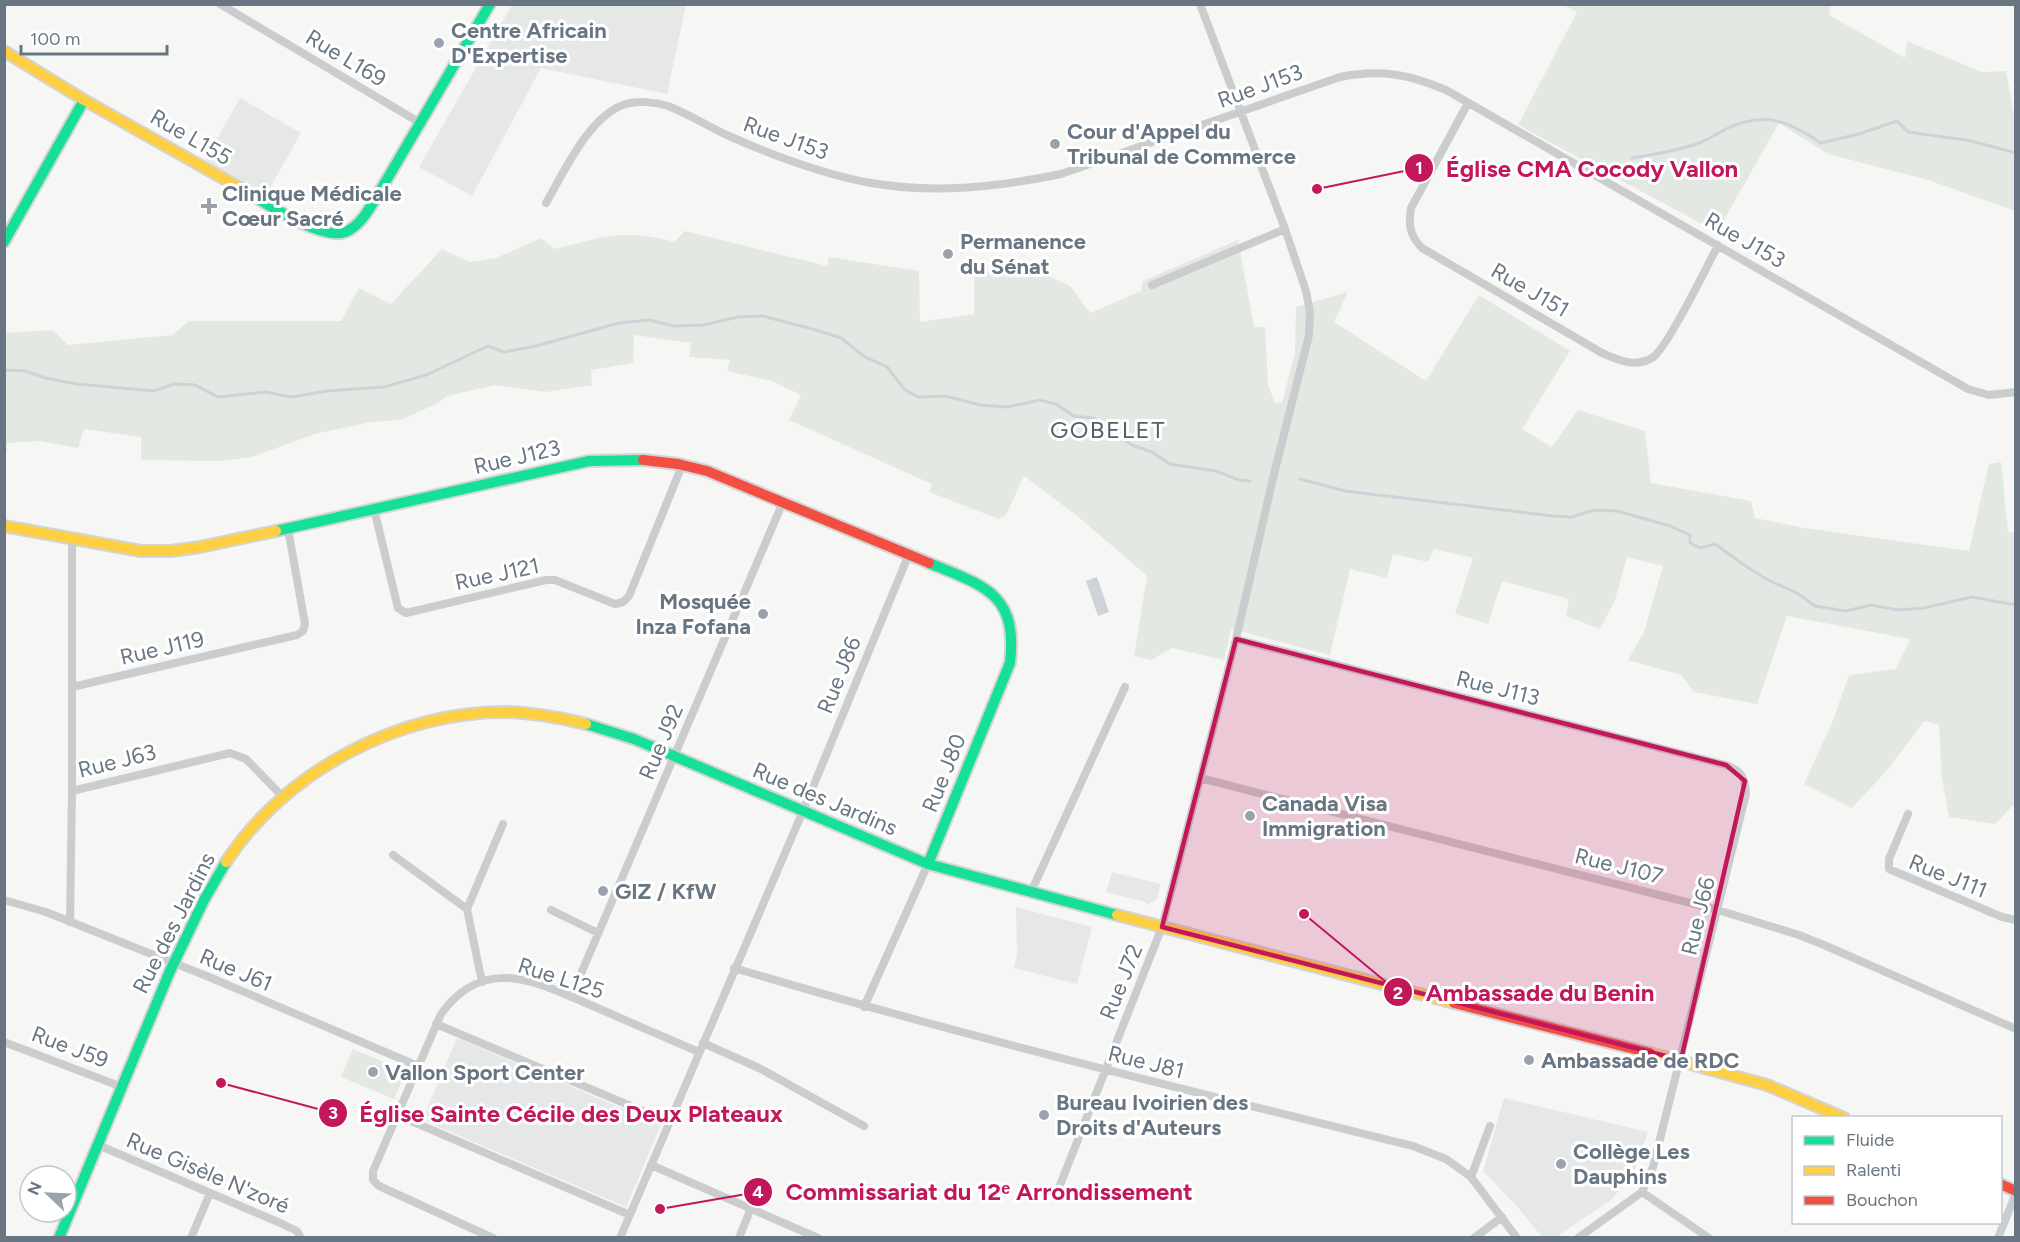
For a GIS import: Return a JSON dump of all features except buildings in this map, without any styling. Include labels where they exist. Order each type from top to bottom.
[{"type":"main road","name":"Rue L155","points":[[4,51],[84,100],[313,229],[336,235],[348,231],[362,218],[422,123],[490,4]]},
{"type":"main road","points":[[4,242],[84,100]]},
{"type":"main road","name":"Rue J123","points":[[4,526],[141,551],[170,551],[288,529],[589,461],[616,458],[683,463],[971,580],[995,596],[1008,617]]},
{"type":"main road","name":"Rue J80","points":[[928,864],[1010,663],[1013,638],[1008,617]]},
{"type":"main road","name":"Rue des Jardins","points":[[59,1238],[173,963],[221,868],[251,829],[283,797],[327,766],[374,741],[403,729],[470,715],[505,712],[566,718],[598,726],[675,755],[928,864],[1249,951],[1681,1060],[1767,1085],[1839,1116]]},
{"type":"main road","points":[[2002,1185],[2016,1192]]},
{"type":"street","name":"Rue L169","points":[[220,4],[422,123]]},
{"type":"street","name":"Rue J72","points":[[1060,1185],[1162,927],[1236,639],[1309,335],[1310,312],[1306,291],[1200,4]]},
{"type":"street","name":"Rue J153","points":[[546,202],[593,125],[605,114],[624,104],[646,102],[668,106],[729,136],[820,171],[872,183],[969,189],[1061,174],[1340,77],[1379,72],[1400,74],[1424,81],[1468,103],[1977,393],[1989,395],[2016,392]]},
{"type":"street","name":"Rue J151","points":[[1468,103],[1411,208],[1410,232],[1422,248],[1602,353],[1634,363],[1653,358],[1666,342],[1718,246]]},
{"type":"street","points":[[1152,285],[1285,229]]},
{"type":"street","name":"Rue J121","points":[[374,509],[398,608],[406,613],[546,580],[555,580],[615,604],[623,602],[629,596],[683,463]]},
{"type":"street","name":"Rue J92","points":[[571,997],[783,502]]},
{"type":"street","name":"Rue J119","points":[[72,687],[297,635],[303,631],[304,624],[288,529]]},
{"type":"street","points":[[72,538],[72,791]]},
{"type":"street","name":"Rue J86","points":[[620,1238],[803,811],[909,554]]},
{"type":"street","name":"Rue J113","points":[[1236,639],[1726,765],[1741,772],[1745,781]]},
{"type":"street","points":[[1031,892],[1125,687]]},
{"type":"street","name":"Rue J63","points":[[70,922],[72,791],[230,753],[246,759],[283,797]]},
{"type":"street","name":"Rue J107","points":[[1200,778],[1718,910],[1816,941],[2016,1029]]},
{"type":"street","name":"Rue J66","points":[[1642,1192],[1653,1167],[1681,1060],[1746,794],[1745,781]]},
{"type":"street","name":"Rue J111","points":[[1908,814],[1889,859],[1889,869],[2002,917],[2016,920]]},
{"type":"street","points":[[482,982],[467,909],[503,825]]},
{"type":"street","points":[[393,855],[467,909]]},
{"type":"street","name":"Rue J80","points":[[864,1007],[928,864]]},
{"type":"street","name":"Rue J61","points":[[4,900],[46,912],[418,1066]]},
{"type":"street","points":[[551,910],[598,933]]},
{"type":"street","name":"Rue J81","points":[[734,968],[864,1007],[1105,1071],[1413,1146],[1446,1159],[1472,1177],[1517,1238]]},
{"type":"street","name":"Rue L125","points":[[493,1238],[474,1234],[379,1186],[374,1180],[373,1171],[436,1024],[448,1003],[459,993],[482,982],[505,978],[522,980],[571,997],[759,1068],[864,1126]]},
{"type":"street","points":[[436,1024],[669,1122]]},
{"type":"street","name":"Rue J59","points":[[4,1041],[122,1087]]},
{"type":"street","points":[[397,1115],[630,1215]]},
{"type":"street","points":[[1472,1177],[1490,1126]]},
{"type":"street","name":"Rue Gisèle N'zoré","points":[[98,1145],[278,1222],[297,1231],[301,1238]]},
{"type":"street","points":[[651,1165],[818,1238]]},
{"type":"street","points":[[191,1238],[210,1192]]},
{"type":"street","points":[[1578,1238],[1642,1192],[1709,1238]]},
{"type":"street","points":[[1998,1238],[2016,1192]]},
{"type":"street","points":[[739,1238],[751,1208]]},
{"type":"street","points":[[1474,1238],[1502,1217]]},
{"type":"highlighted area","points":[[1236,639],[1726,765],[1745,781],[1681,1060],[1162,927]]},
{"type":"shaded area","points":[[512,5],[686,5],[667,94],[541,68],[472,196],[419,167]]},
{"type":"shaded area","points":[[1563,5],[1831,5],[1829,15],[1905,58],[1907,41],[1982,72],[2006,71],[2015,120],[2015,211],[1928,180],[1828,154],[1779,123],[1717,232],[1518,125],[1577,12]]},
{"type":"shaded area","points":[[240,98],[301,133],[266,195],[205,160]]},
{"type":"shaded area","points":[[685,231],[827,266],[829,257],[919,271],[920,322],[974,314],[974,274],[1020,263],[1070,286],[1090,313],[1141,291],[1143,281],[1238,240],[1254,327],[1265,327],[1268,385],[1275,403],[1282,403],[1295,352],[1296,307],[1348,292],[1334,322],[1426,381],[1479,295],[1570,351],[1522,429],[1552,447],[1578,410],[1645,431],[1651,483],[1751,501],[1755,518],[1804,528],[1969,551],[1989,464],[2001,462],[2008,532],[2016,533],[2015,803],[1995,824],[1949,817],[1942,778],[1939,725],[1924,721],[1889,768],[1852,808],[1804,784],[1832,723],[1849,675],[1896,669],[1910,639],[1787,616],[1757,704],[1694,692],[1681,675],[1628,660],[1644,632],[1663,566],[1627,557],[1615,600],[1600,629],[1566,616],[1569,599],[1502,581],[1488,624],[1455,614],[1473,558],[1434,549],[1428,562],[1393,554],[1387,578],[1350,569],[1330,655],[1231,629],[1224,660],[1172,648],[1151,660],[1134,656],[1147,576],[1076,515],[1024,476],[1006,515],[999,519],[929,492],[932,484],[789,420],[801,395],[772,381],[727,371],[730,360],[689,357],[691,343],[634,335],[633,363],[591,370],[592,385],[546,392],[496,385],[447,396],[436,404],[403,419],[367,423],[315,434],[252,457],[222,461],[141,460],[141,437],[84,429],[78,448],[40,441],[7,443],[7,451],[5,451],[4,333],[53,330],[68,345],[172,335],[189,321],[341,321],[359,288],[391,304],[442,249],[469,262],[496,258],[541,238],[555,249],[600,238],[628,235],[674,242]]},
{"type":"shaded area","points":[[1097,577],[1109,612],[1098,616],[1086,581]]},
{"type":"shaded area","points":[[1112,872],[1161,884],[1157,899],[1148,905],[1145,902],[1106,892]]},
{"type":"shaded area","points":[[1016,907],[1092,927],[1077,984],[1014,968],[1017,954]]},
{"type":"shaded area","points":[[457,1038],[661,1125],[626,1207],[422,1120]]},
{"type":"shaded area","name":"Vallon Sport Center","points":[[353,1049],[403,1070],[405,1074],[394,1099],[341,1077]]},
{"type":"shaded area","name":"Collège Les Dauphins","points":[[1504,1098],[1648,1132],[1633,1175],[1611,1200],[1556,1237],[1542,1237],[1483,1171]]},
{"type":"waterway","points":[[1632,158],[1683,148],[1742,123],[1765,119],[1787,124],[1821,143],[1859,134],[1897,121],[1908,132],[1967,140],[2016,153]]},
{"type":"waterway","points":[[4,370],[26,371],[45,378],[77,384],[154,391],[174,384],[195,385],[218,397],[266,392],[291,397],[327,391],[384,387],[426,375],[488,346],[504,352],[536,346],[619,323],[649,320],[674,326],[703,325],[738,317],[763,316],[841,338],[865,357],[887,367],[905,390],[918,397],[945,396],[980,405],[1008,407],[1040,400],[1056,404],[1074,416],[1093,418],[1132,445],[1152,452],[1170,464],[1216,471],[1239,480],[1250,481]]},
{"type":"waterway","points":[[1300,479],[1345,491],[1553,516],[1572,517],[1594,510],[1617,511],[1670,526],[1690,535],[1690,543],[1700,548],[1715,544],[1747,567],[1768,580],[1797,593],[1815,606],[1846,611],[1871,605],[1898,610],[1924,608],[1972,597],[2016,605]]},
{"type":"traffic: fast","points":[[242,189],[308,226],[335,233],[350,230],[363,218],[376,198],[490,4]]},
{"type":"traffic: fast","points":[[4,242],[84,100]]},
{"type":"traffic: fast","points":[[276,531],[589,461],[643,460]]},
{"type":"traffic: fast","points":[[928,864],[1010,663],[1011,640],[1009,622],[1003,607],[994,596],[966,579],[929,563]]},
{"type":"traffic: fast","points":[[586,724],[634,739],[928,864],[1117,915]]},
{"type":"traffic: fast","points":[[59,1238],[170,971],[204,900],[226,862]]},
{"type":"traffic: slow","points":[[4,51],[84,100],[242,189]]},
{"type":"traffic: slow","points":[[4,526],[141,551],[170,551],[200,547],[276,531]]},
{"type":"traffic: slow","points":[[226,862],[251,829],[280,800],[313,774],[349,752],[388,735],[428,722],[468,714],[509,712],[548,716],[586,724]]},
{"type":"traffic: slow","points":[[1117,915],[1454,1003]]},
{"type":"traffic: slow","points":[[1650,1053],[1767,1085],[1839,1116]]},
{"type":"traffic: jam","points":[[643,460],[678,464],[707,471],[929,563]]},
{"type":"traffic: jam","points":[[1454,1003],[1650,1053]]},
{"type":"traffic: jam","points":[[2002,1185],[2016,1191]]},
{"type":"place","name":"Centre Africain D'Expertise","points":[[439,43]]},
{"type":"place","name":"Cour d'Appel du Tribunal de Commerce","points":[[1055,144]]},
{"type":"place","name":"Église CMA Cocody Vallon","points":[[1317,189]]},
{"type":"place","name":"Clinique Médicale Cœur Sacré","points":[[209,206]]},
{"type":"place","name":"Permanence du Sénat","points":[[948,254]]},
{"type":"place","name":"Mosquée Inza Fofana","points":[[763,614]]},
{"type":"place","name":"Canada Visa Immigration","points":[[1250,816]]},
{"type":"place","name":"GIZ / KfW","points":[[603,891]]},
{"type":"place","name":"Ambassade du Benin","points":[[1304,914]]},
{"type":"place","name":"Ambassade de RDC","points":[[1529,1060]]},
{"type":"place","name":"Vallon Sport Center","points":[[373,1072]]},
{"type":"place","name":"Église Sainte Cécile des Deux Plateaux","points":[[221,1083]]},
{"type":"place","name":"Bureau Ivoirien des Droits d'Auteurs","points":[[1044,1115]]},
{"type":"place","name":"Collège Les Dauphins","points":[[1561,1164]]},
{"type":"place","name":"Commissariat du 12ᵉ Arrondissement","points":[[660,1209]]},
{"type":"district","name":"GOBELET","points":[[1108,429]]}]
